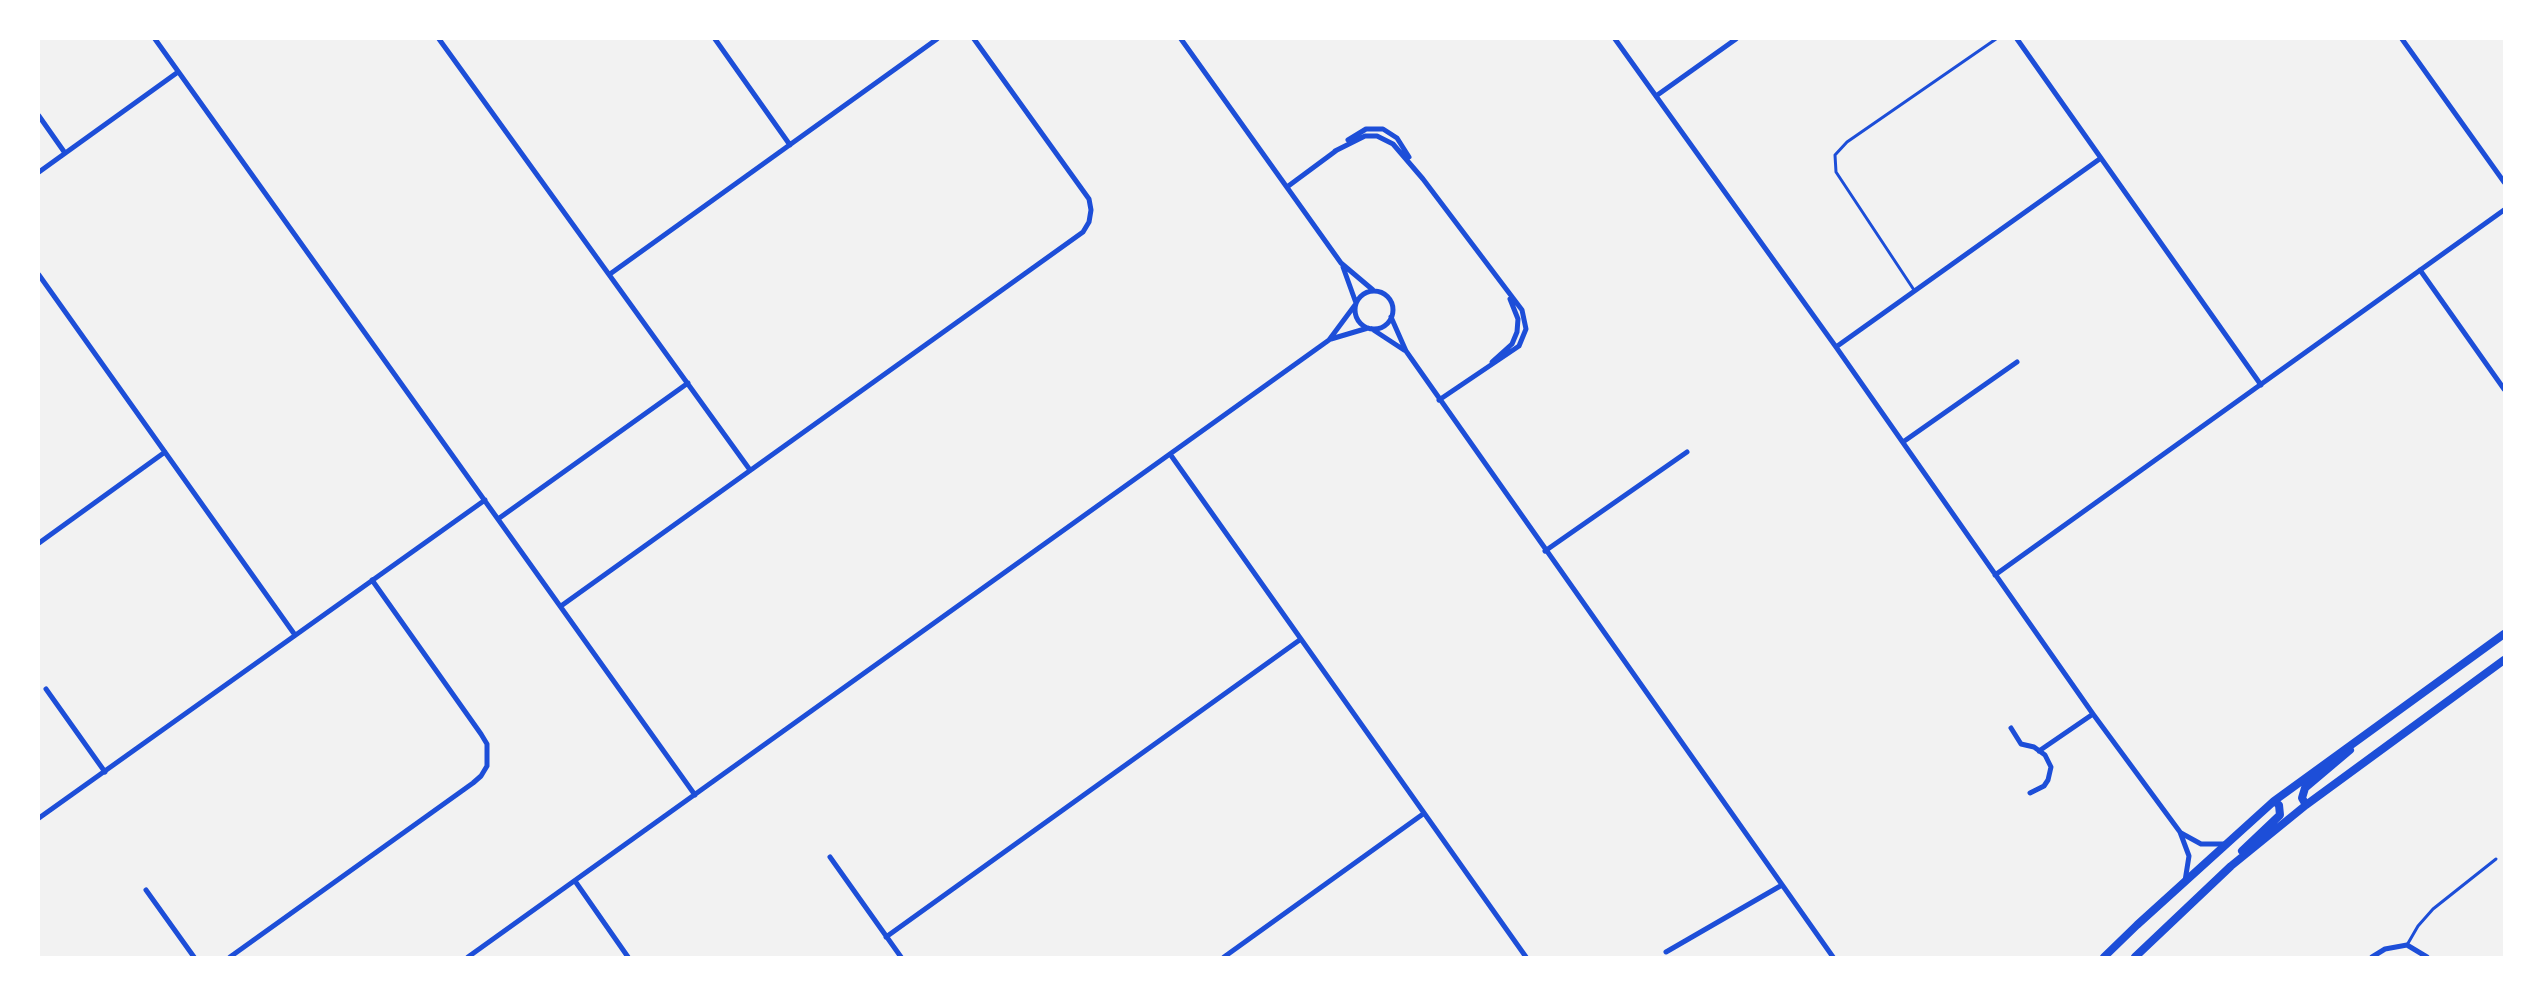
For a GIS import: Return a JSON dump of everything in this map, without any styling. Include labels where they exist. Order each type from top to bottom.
[{"type":"main road","points":[[2104,957],[2274,801],[2504,634]]},
{"type":"main road","points":[[2134,957],[2231,866],[2306,805],[2504,660]]},
{"type":"main road","points":[[2306,805],[2302,795],[2305,788],[2340,760],[2358,740]]},
{"type":"main road","points":[[2231,866],[2251,842],[2280,815],[2280,805],[2274,801]]},
{"type":"street","points":[[155,39],[695,795]]},
{"type":"street","points":[[440,39],[750,470]]},
{"type":"street","points":[[715,39],[790,145]]},
{"type":"street","points":[[610,274],[937,39]]},
{"type":"street","points":[[561,606],[1083,232],[1089,222],[1091,210],[1089,199],[975,39]]},
{"type":"street","points":[[1181,39],[1341,263],[1373,291],[1385,294],[1389,299],[1392,304],[1391,317],[1406,351],[1439,400],[1833,957]]},
{"type":"street","points":[[1615,39],[1836,347],[2093,714],[2180,832],[2188,856],[2185,881]]},
{"type":"street","points":[[1656,96],[1736,39]]},
{"type":"street","points":[[2017,39],[2261,385]]},
{"type":"street","points":[[2402,39],[2504,182]]},
{"type":"street","points":[[39,172],[178,72]]},
{"type":"street","points":[[39,116],[65,153]]},
{"type":"street","points":[[1287,187],[1335,151],[1359,138],[1371,136],[1383,138],[1398,148],[1423,178],[1505,290],[1517,313],[1517,332],[1512,344],[1488,366],[1439,400]]},
{"type":"street","points":[[1836,347],[2100,158]]},
{"type":"street","points":[[1995,574],[2504,210]]},
{"type":"street","points":[[1341,263],[1358,320],[1406,351]]},
{"type":"street","points":[[2420,270],[2504,388]]},
{"type":"street","points":[[39,275],[296,635]]},
{"type":"street","points":[[468,957],[1329,340],[1362,294],[1373,291]]},
{"type":"street","points":[[1329,340],[1383,326],[1391,317]]},
{"type":"street","points":[[1903,442],[2017,362]]},
{"type":"street","points":[[498,519],[688,383]]},
{"type":"street","points":[[39,543],[165,452]]},
{"type":"street","points":[[1545,551],[1688,452]]},
{"type":"street","points":[[1170,454],[1526,957]]},
{"type":"street","points":[[39,818],[485,500]]},
{"type":"street","points":[[230,957],[473,783],[482,776],[487,766],[489,755],[487,744],[481,734],[372,580]]},
{"type":"street","points":[[886,936],[1301,639]]},
{"type":"street","points":[[46,689],[105,772]]},
{"type":"street","points":[[2039,751],[2093,714]]},
{"type":"street","points":[[2011,728],[2021,744],[2039,751],[2049,760],[2051,774],[2044,786],[2030,794]]},
{"type":"street","points":[[1224,957],[1423,814]]},
{"type":"street","points":[[2180,832],[2201,844],[2226,844]]},
{"type":"street","points":[[830,857],[901,957]]},
{"type":"street","points":[[575,881],[628,957]]},
{"type":"street","points":[[1666,952],[1782,885]]},
{"type":"street","points":[[146,890],[194,957]]},
{"type":"street","points":[[2372,957],[2392,947],[2407,945],[2427,957]]},
{"type":"lane","points":[[1914,291],[1836,172],[1835,155],[1847,142],[1996,39]]},
{"type":"lane","points":[[2407,945],[2418,926],[2433,909],[2496,859]]}]
